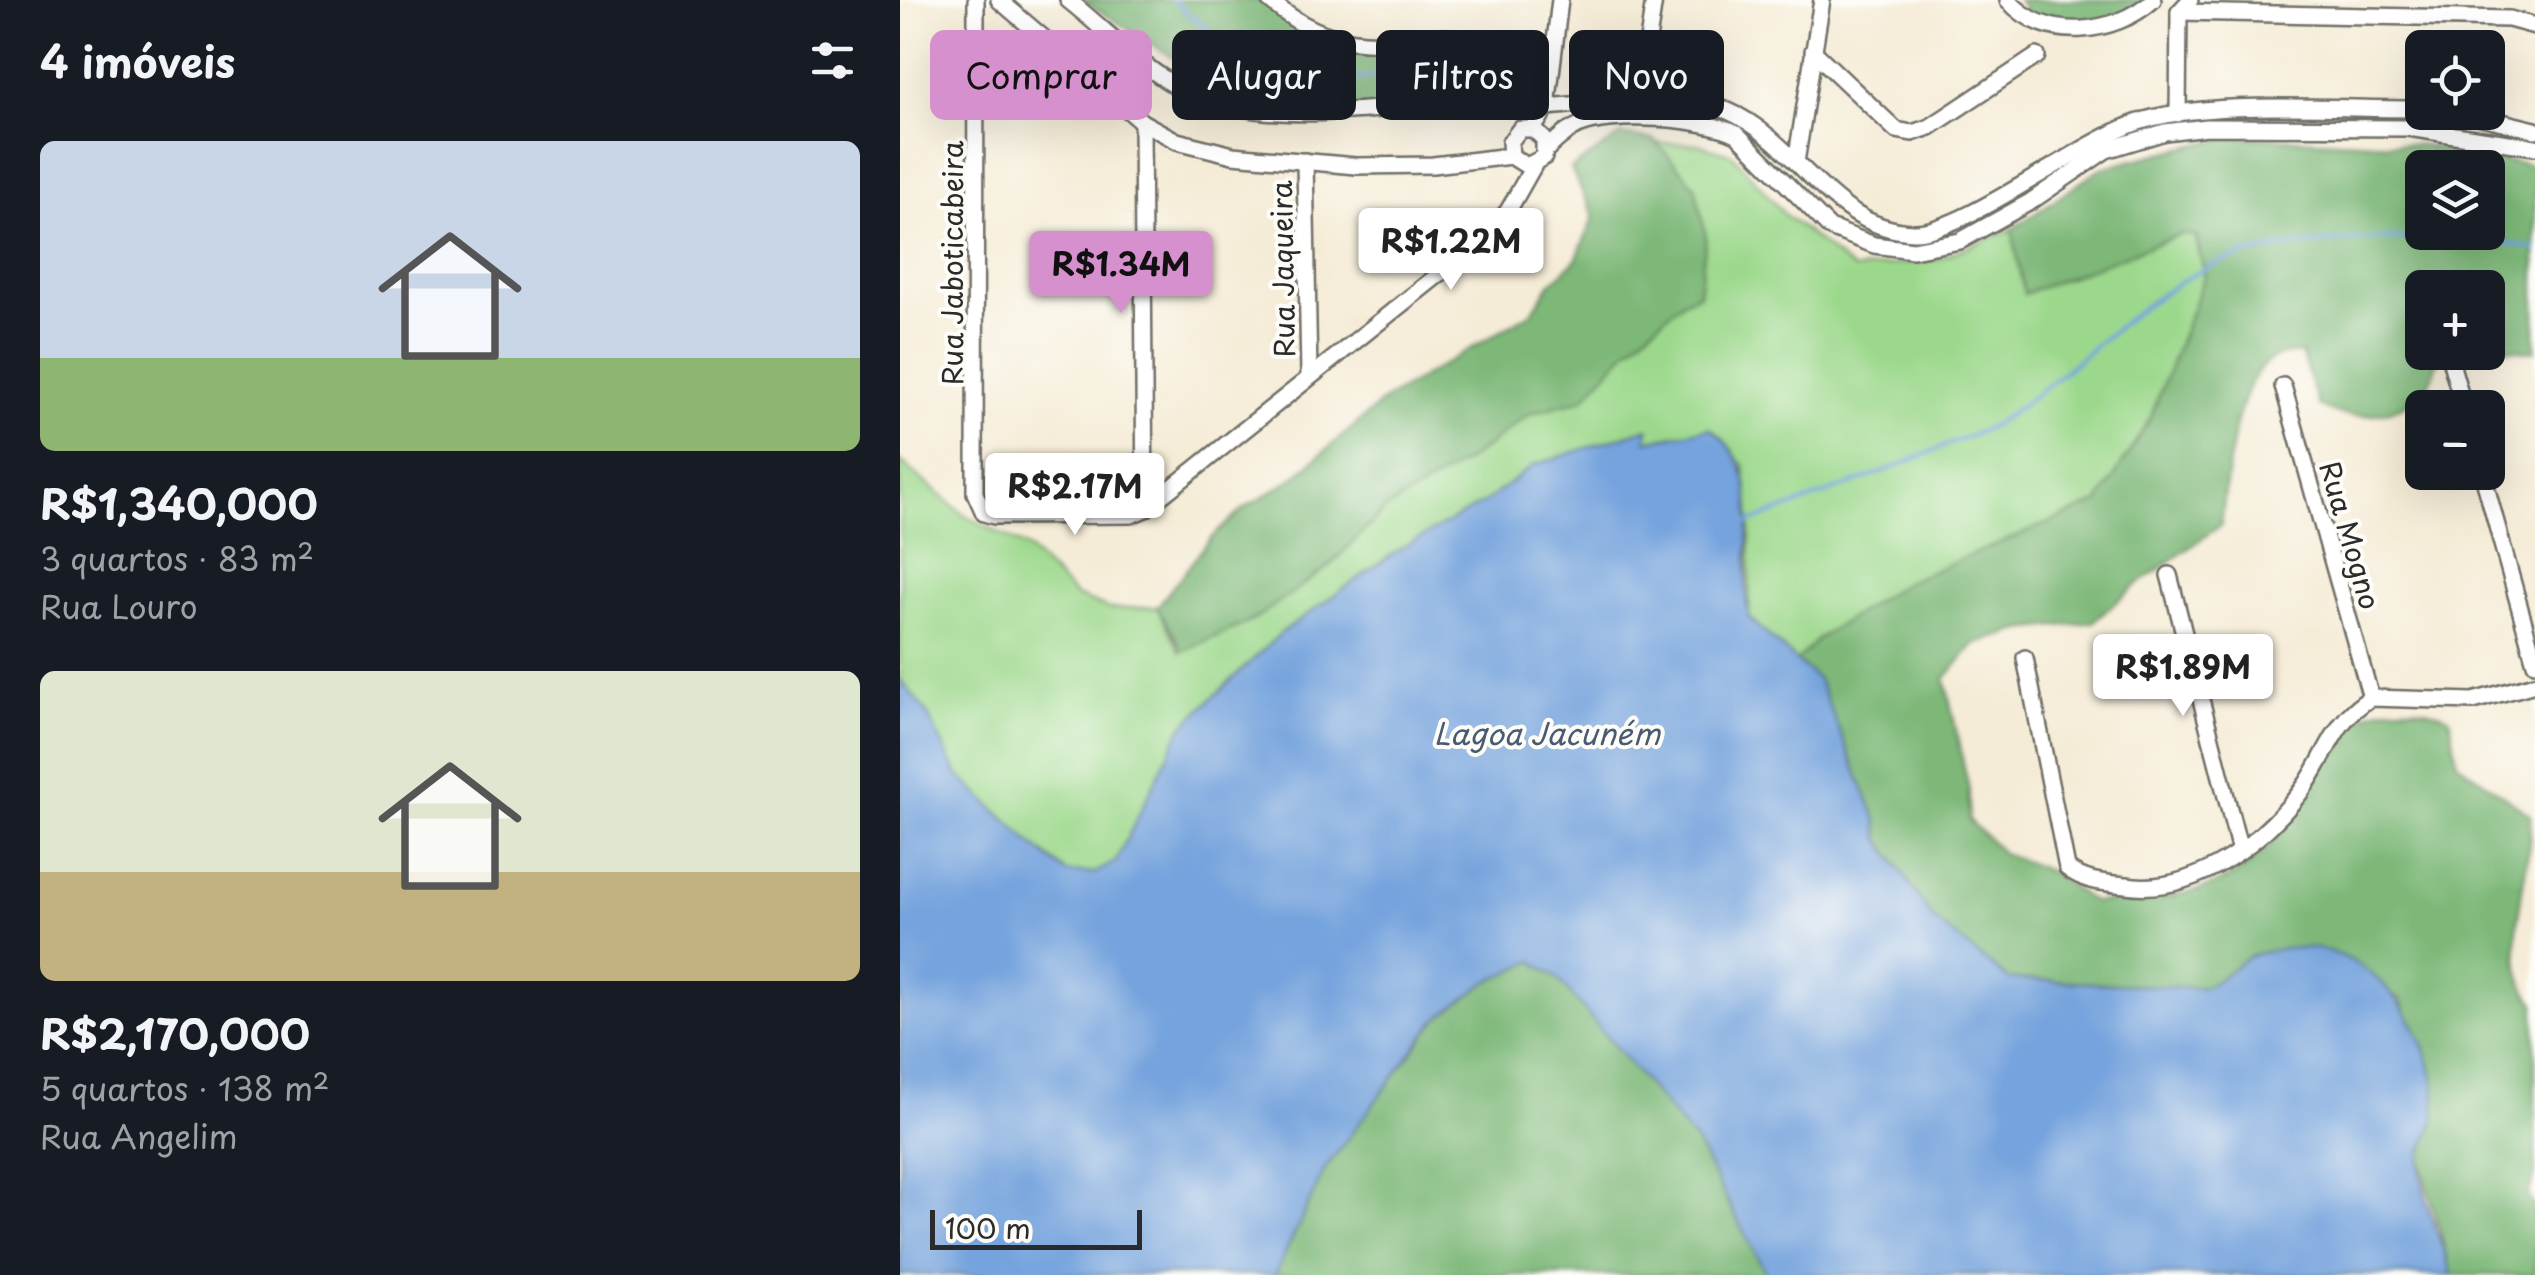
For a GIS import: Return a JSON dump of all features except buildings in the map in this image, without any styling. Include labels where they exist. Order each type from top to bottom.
[{"type":"street","name":"Rua Jaboticabeira","points":[[976,0],[976,493],[984,513],[994,516],[1130,515],[1146,509]]},
{"type":"street","points":[[999,0],[1142,122],[1178,141],[1233,155],[1305,162],[1411,166],[1511,156],[1521,164],[1534,164]]},
{"type":"street","points":[[1068,0],[1160,74],[1184,90],[1221,104],[1267,110],[1416,106],[1436,97],[1463,61],[1462,48],[1450,38],[1397,42],[1325,37],[1294,21],[1270,0]]},
{"type":"street","points":[[1549,91],[1560,0]]},
{"type":"street","points":[[1650,30],[1654,0]]},
{"type":"street","points":[[1796,162],[1822,0]]},
{"type":"street","points":[[2008,0],[2024,16],[2052,26],[2086,30],[2112,26],[2152,0]]},
{"type":"street","points":[[2178,114],[2185,6],[2509,19],[2535,26]]},
{"type":"street","points":[[1813,51],[1896,130],[1912,133],[1930,127],[2038,56]]},
{"type":"street","points":[[1724,110],[1796,162],[1845,209],[1872,226],[1916,233],[1961,219],[2084,145],[2138,122],[2178,114],[2405,109]]},
{"type":"street","points":[[1533,129],[1539,120]]},
{"type":"street","points":[[1146,509],[1482,240],[1508,210],[1546,150],[1564,134],[1590,122],[1669,120],[1726,128],[1737,134],[1830,228],[1874,245],[1913,250],[1960,241],[2030,202],[2106,150],[2165,132],[2207,127],[2408,128],[2535,146]]},
{"type":"street","points":[[1142,122],[1146,509]]},
{"type":"street","points":[[2505,123],[2535,130]]},
{"type":"street","points":[[1511,156],[1512,136],[1520,129],[1533,129],[1544,138],[1546,150]]},
{"type":"street","name":"Rua Jaqueira","points":[[1305,162],[1309,375]]},
{"type":"street","name":"Rua Mogno","points":[[2282,386],[2370,698]]},
{"type":"street","points":[[2487,490],[2535,663]]},
{"type":"street","points":[[2169,575],[2240,851]]},
{"type":"street","points":[[2025,658],[2062,858],[2073,873],[2142,888],[2162,886],[2240,851],[2269,828],[2307,782],[2339,722],[2370,698],[2473,701],[2535,684]]},
{"type":"green space","points":[[1082,0],[1277,0],[1313,30],[1172,30],[1172,56],[1152,44],[1152,30],[1130,30]]},
{"type":"green space","points":[[2018,0],[2160,0],[2107,24],[2032,22]]},
{"type":"green space","points":[[1376,48],[1376,113],[1356,113],[1356,49]]},
{"type":"green space","points":[[1621,135],[1654,140],[1695,186],[1706,237],[1699,294],[1684,300],[1628,349],[1583,399],[1529,414],[1474,456],[1385,510],[1328,567],[1252,621],[1180,652],[1179,643],[1157,607],[1212,537],[1242,510],[1292,479],[1386,399],[1532,312],[1550,284],[1576,260],[1594,216],[1571,169]]},
{"type":"green space","points":[[2231,136],[2422,145],[2449,150],[2405,150],[2405,250],[2505,250],[2505,160],[2535,166],[2535,352],[2505,348],[2505,270],[2405,270],[2405,370],[2434,370],[2424,390],[2405,390],[2405,404],[2388,411],[2359,416],[2331,411],[2319,406],[2301,353],[2277,356],[2262,367],[2241,406],[2229,458],[2221,525],[2135,586],[2093,622],[2020,630],[1974,644],[1945,679],[1969,790],[1969,820],[2002,853],[2049,871],[2093,902],[2195,891],[2249,865],[2293,815],[2342,739],[2365,715],[2402,707],[2429,710],[2450,718],[2457,762],[2530,815],[2516,938],[2523,984],[2535,1003],[2535,1174],[2528,1195],[2535,1209],[2535,1275],[2452,1275],[2420,1159],[2434,1123],[2434,1088],[2401,999],[2276,952],[2254,958],[2218,982],[2198,988],[2008,979],[1933,919],[1880,839],[1877,820],[1818,680],[1797,661],[1819,638],[1906,582],[2099,502],[2151,417],[2205,275],[2196,236],[2181,234],[2024,294],[2012,229],[2102,168]]},
{"type":"green space","points":[[1656,143],[1698,144],[1733,155],[1785,215],[1854,270],[1937,259],[2012,229],[2018,257],[2111,260],[2181,234],[2195,236],[2205,275],[2151,417],[2100,502],[1906,582],[1819,638],[1797,661],[1749,618],[1750,525],[1744,464],[1673,435],[1646,441],[1648,429],[1534,465],[1485,502],[1400,549],[1281,633],[1182,727],[1116,862],[1095,873],[1066,872],[958,775],[926,712],[900,679],[900,461],[964,515],[1026,547],[1076,596],[1110,609],[1157,607],[1180,651],[1252,621],[1328,567],[1385,510],[1474,456],[1529,414],[1583,399],[1628,349],[1684,300],[1699,294],[1700,212],[1687,180]]},
{"type":"green space","points":[[1533,961],[1557,978],[1696,1142],[1767,1275],[1275,1275],[1325,1169],[1436,1020],[1487,982]]},
{"type":"water","name":"Lagoa Jacuném","points":[[1648,428],[1647,441],[1710,428],[1730,447],[1742,468],[1747,491],[1749,618],[1818,680],[1877,820],[1880,839],[1933,919],[2008,979],[2198,988],[2256,954],[2309,948],[2337,954],[2362,967],[2385,987],[2420,1037],[2430,1066],[2434,1122],[2422,1153],[2421,1169],[2452,1275],[1767,1275],[1696,1142],[1557,978],[1533,961],[1487,982],[1436,1020],[1325,1169],[1275,1275],[900,1275],[900,679],[926,712],[958,775],[1066,872],[1095,873],[1116,861],[1182,727],[1281,633],[1400,549],[1485,502],[1534,465]]},
{"type":"waterway","points":[[1173,0],[1238,49],[1271,65],[1306,75],[1342,79],[1376,76]]},
{"type":"waterway","points":[[1748,523],[1989,427],[2154,300],[2211,266],[2279,248],[2372,239],[2465,239],[2535,249]]}]
